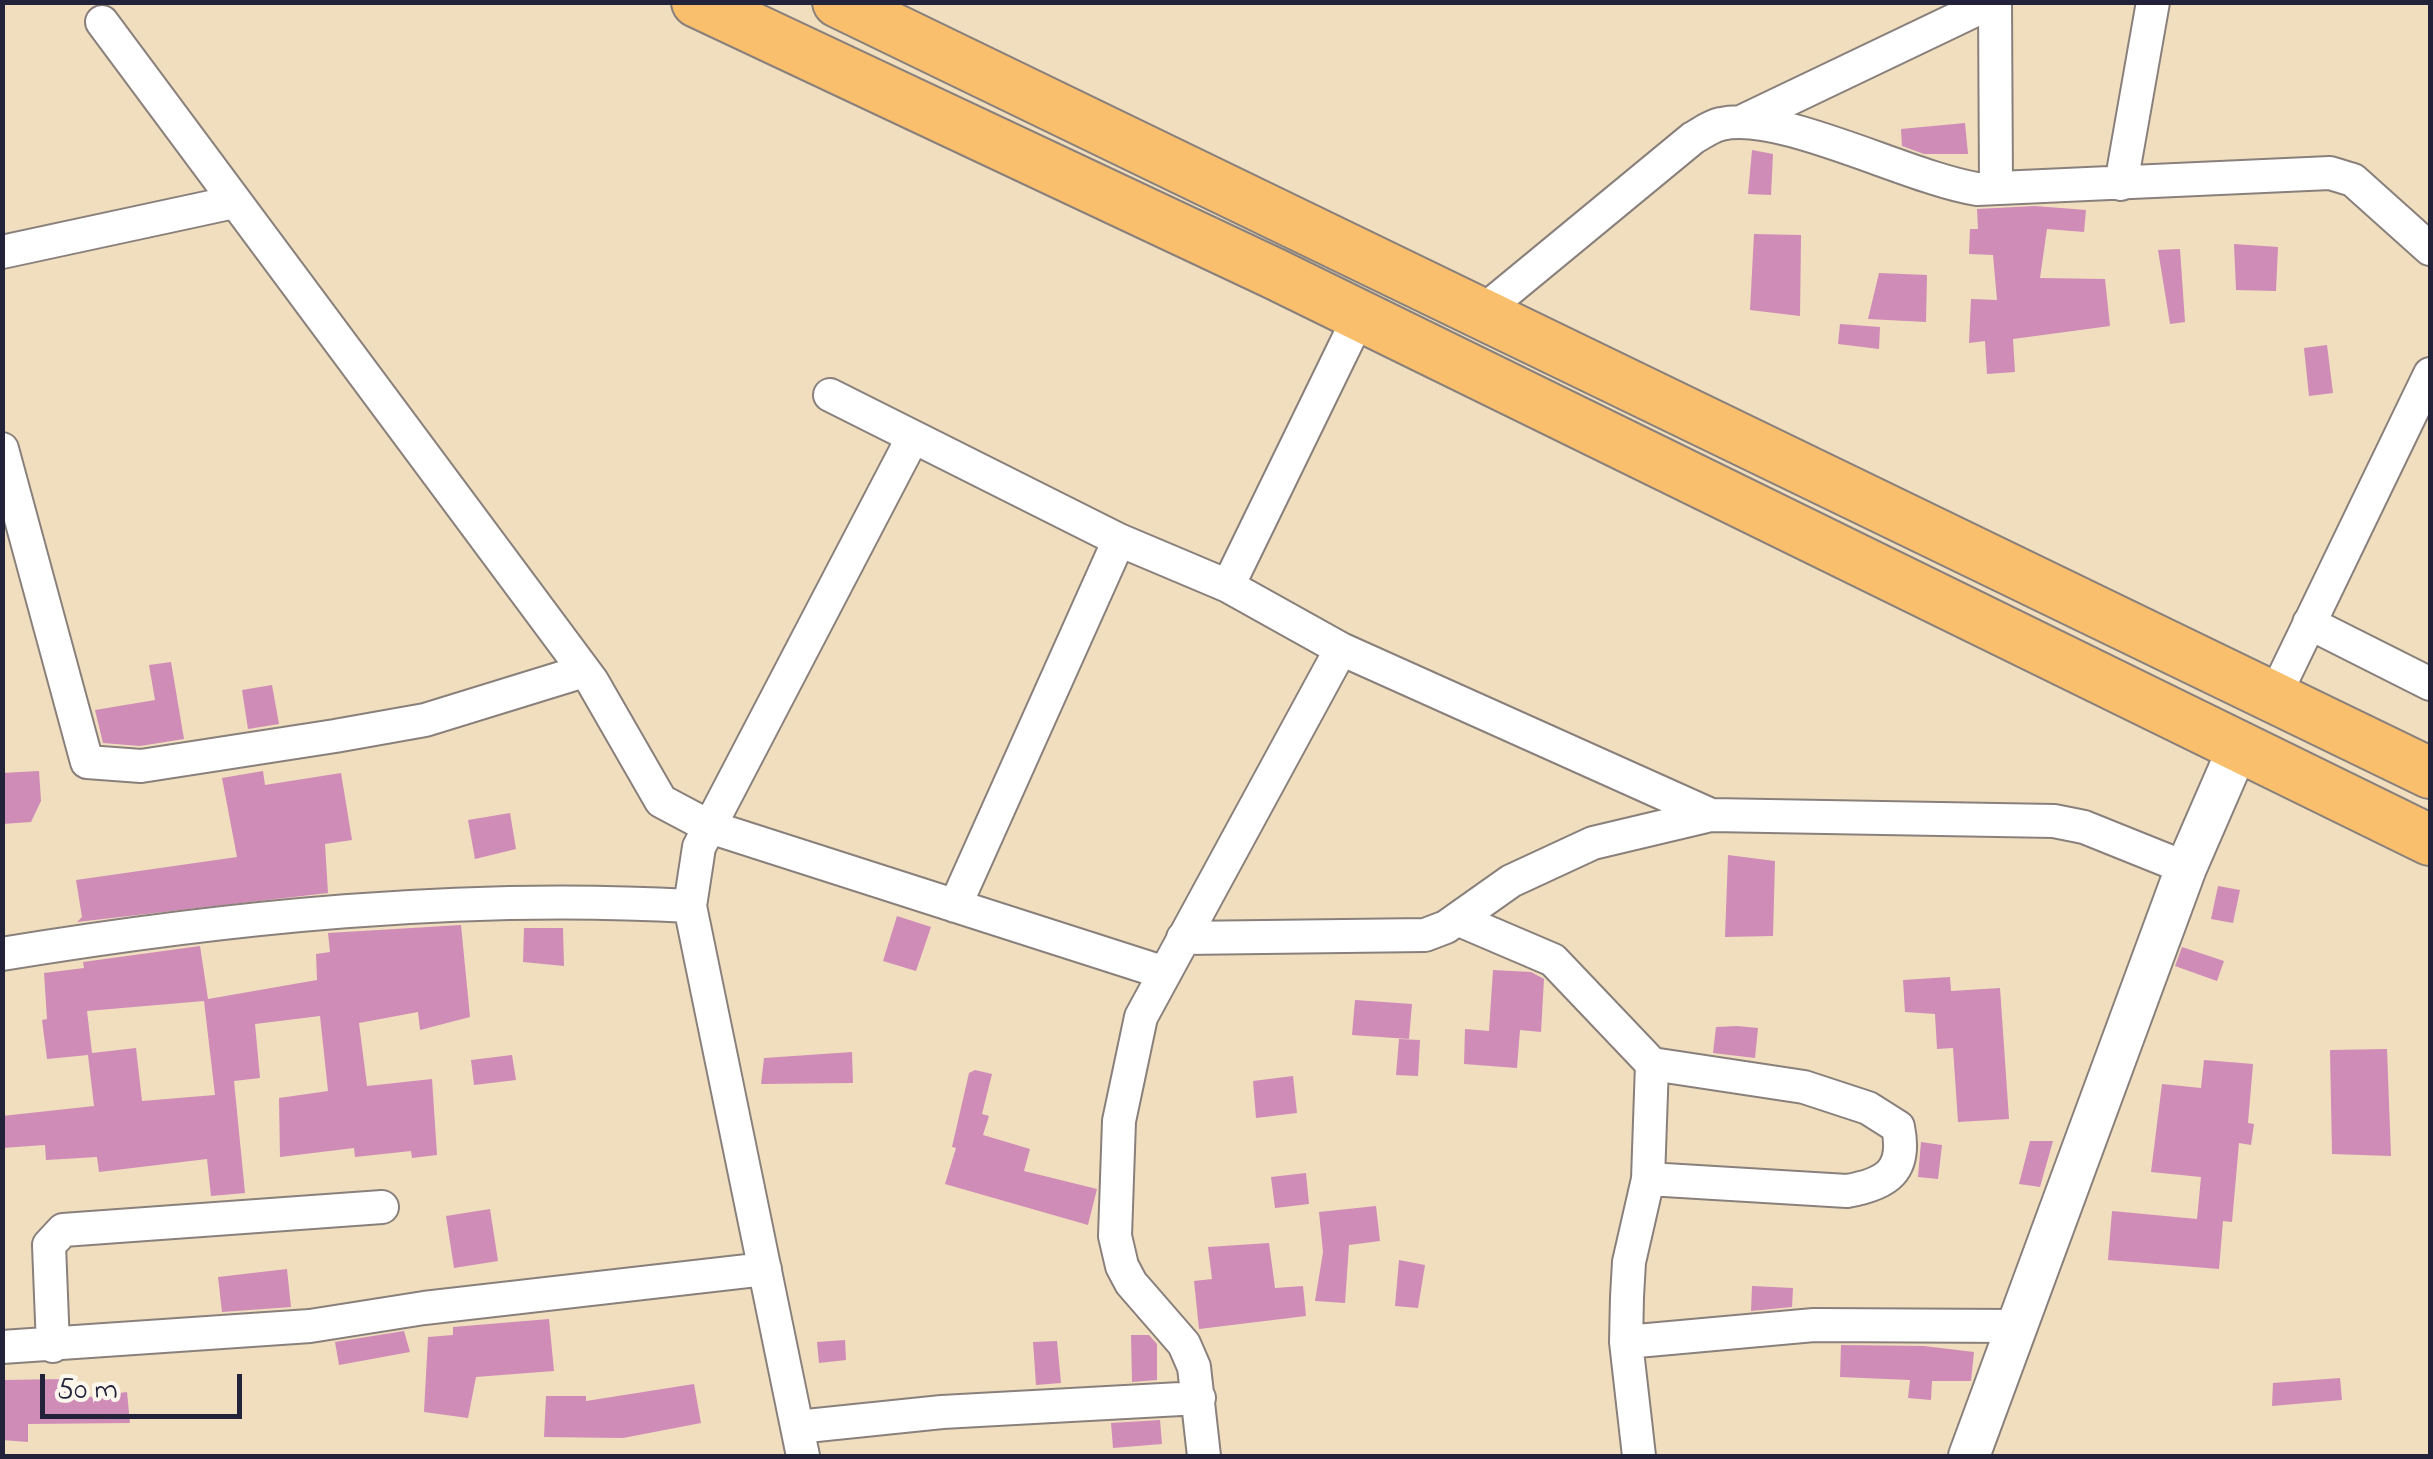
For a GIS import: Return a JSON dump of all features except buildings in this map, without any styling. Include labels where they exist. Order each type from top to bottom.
[{"type":"main road","points":[[698,2],[1359,317],[2430,840]]},
{"type":"main road","points":[[838,2],[2430,773]]},
{"type":"street","points":[[1741,122],[1994,2],[1996,188]]},
{"type":"street","points":[[2121,184],[2153,2]]},
{"type":"street","points":[[102,22],[584,671],[661,801],[710,827],[1164,974]]},
{"type":"street","points":[[1482,312],[1693,138],[1718,124],[1741,122],[1850,148],[1946,184],[1996,188],[2330,173],[2353,180],[2430,250]]},
{"type":"street","points":[[2,252],[234,202]]},
{"type":"street","points":[[1228,586],[1359,317]]},
{"type":"street","points":[[2274,697],[2430,374]]},
{"type":"street","points":[[830,395],[1119,540],[1228,586],[1342,648],[1711,815]]},
{"type":"street","points":[[913,436],[699,847],[690,906],[800,1442],[942,1412],[1200,1398]]},
{"type":"street","points":[[2,449],[87,762],[141,766],[389,726],[584,671]]},
{"type":"street","points":[[955,906],[1119,540]]},
{"type":"street","points":[[2309,624],[2430,684]]},
{"type":"street","points":[[1204,1456],[1194,1367],[1184,1344],[1131,1283],[1116,1236],[1118,1121],[1140,1017],[1342,648]]},
{"type":"street","points":[[1969,1456],[2186,868],[2238,746]]},
{"type":"street","points":[[1184,938],[1425,935],[1457,919],[1512,881],[1593,843],[1711,815],[2054,821],[2084,828],[2186,868]]},
{"type":"street","points":[[2,954],[258,921],[455,906],[617,902],[690,906]]},
{"type":"street","points":[[1457,919],[1553,960],[1652,1064],[1804,1087],[1852,1102],[1898,1126],[1902,1145],[1894,1171],[1878,1186],[1847,1191],[1648,1179]]},
{"type":"street","points":[[1638,1456],[1626,1342],[1629,1262],[1648,1179],[1652,1064]]},
{"type":"street","points":[[52,1346],[49,1245],[63,1230],[382,1207]]},
{"type":"street","points":[[2,1347],[310,1326],[424,1308],[764,1270]]},
{"type":"street","points":[[1626,1342],[1814,1325],[2014,1326]]}]
